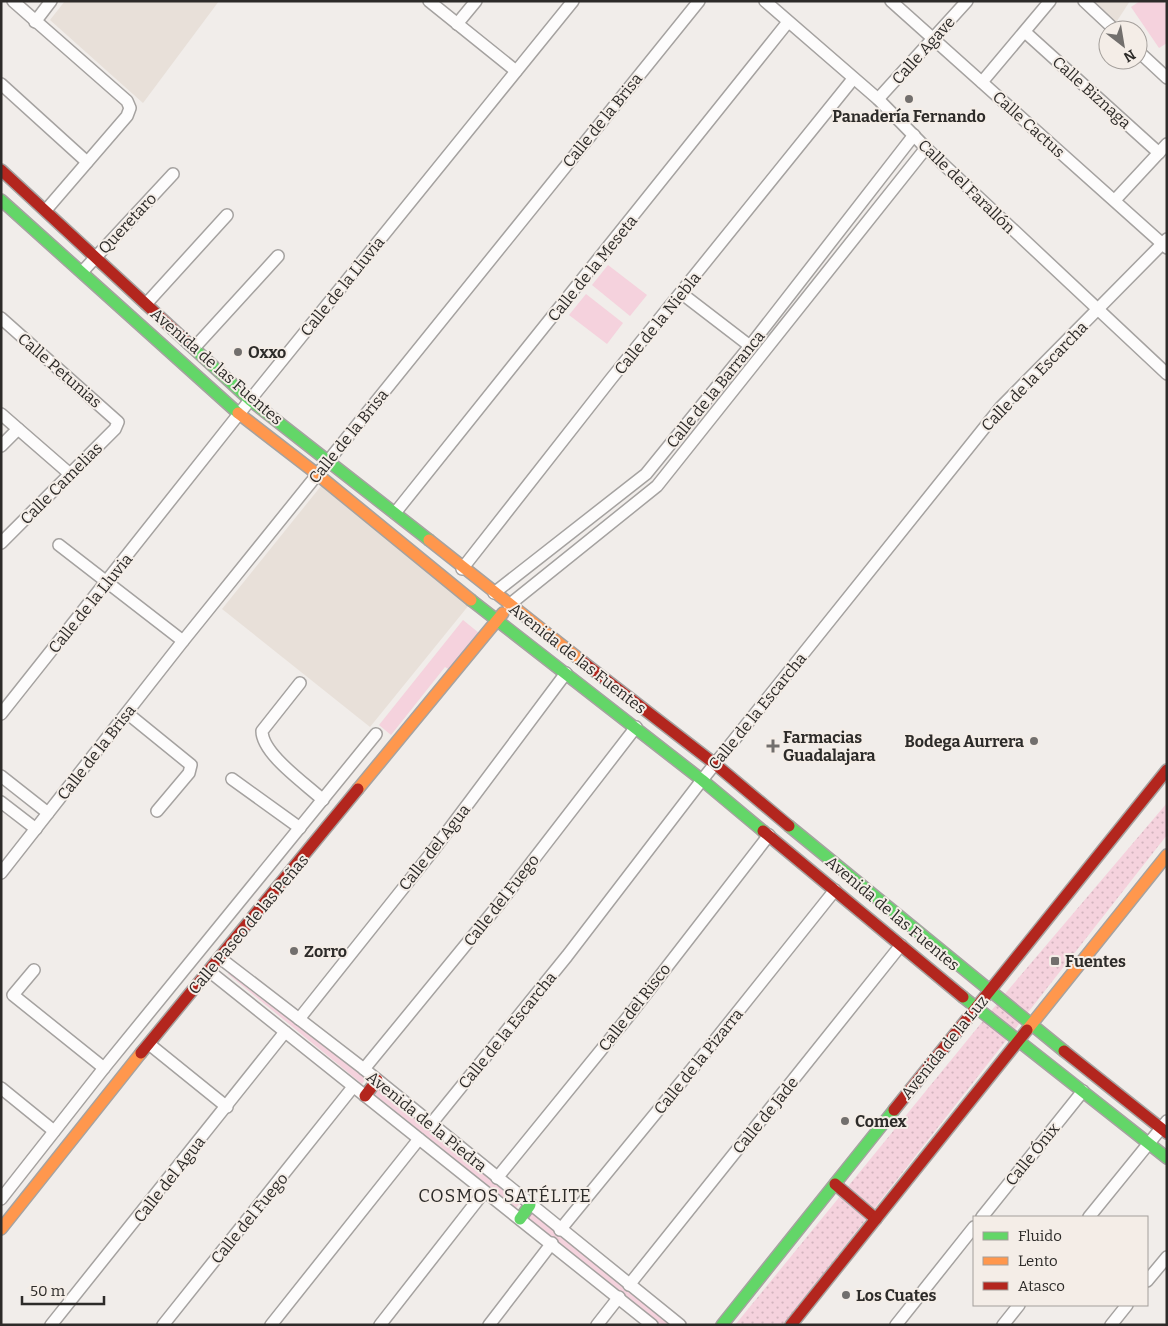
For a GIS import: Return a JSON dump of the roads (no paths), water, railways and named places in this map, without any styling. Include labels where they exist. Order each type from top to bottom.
[{"type":"main road","name":"Avenida de las Fuentes","points":[[1,170],[250,400],[329,460],[462,569],[715,764],[989,992],[1165,1127]]},
{"type":"main road","name":"Avenida de las Fuentes","points":[[1,200],[239,414],[317,474],[496,621],[636,727],[768,834],[976,1008],[1167,1158]]},
{"type":"main road","name":"Calle de la Barranca","points":[[481,608],[494,593]]},
{"type":"main road","name":"Calle de la Barranca","points":[[496,621],[509,605]]},
{"type":"main road","name":"Calle Paseo de las Peñas","points":[[1,1229],[149,1044],[496,621]]},
{"type":"main road","name":"Avenida de la Luz","points":[[722,1325],[1167,770]]},
{"type":"main road","points":[[791,1325],[1032,1026],[1167,854]]},
{"type":"main road","points":[[921,962],[940,972],[953,962]]},
{"type":"main road","points":[[365,1096],[377,1080]]},
{"type":"main road","points":[[835,1184],[876,1219]]},
{"type":"main road","points":[[520,1219],[530,1205]]},
{"type":"street","points":[[14,1],[35,22],[128,101],[130,108],[127,116],[46,210]]},
{"type":"street","points":[[35,22],[51,1]]},
{"type":"street","points":[[429,1],[516,71]]},
{"type":"street","points":[[457,24],[476,1]]},
{"type":"street","name":"Calle de la Lluvia","points":[[1,714],[250,400],[572,1]]},
{"type":"street","name":"Calle de la Brisa","points":[[1,873],[317,474],[699,1]]},
{"type":"street","name":"Calle del Farallón","points":[[765,1],[878,99],[926,148],[1167,374]]},
{"type":"street","name":"Calle Cactus","points":[[891,1],[932,40],[1165,244]]},
{"type":"street","name":"Calle Agave","points":[[878,99],[967,1]]},
{"type":"street","points":[[982,82],[1050,1]]},
{"type":"street","points":[[1084,1],[1104,20]]},
{"type":"street","name":"Calle de la Meseta","points":[[395,513],[788,22]]},
{"type":"street","name":"Calle Biznaga","points":[[1025,32],[1159,153]]},
{"type":"street","points":[[1148,60],[1167,78]]},
{"type":"street","name":"Calle de la Niebla","points":[[462,569],[854,79]]},
{"type":"street","points":[[1,84],[87,162]]},
{"type":"street","name":"Calle de la Barranca","points":[[494,593],[646,474],[750,346],[914,134]]},
{"type":"street","points":[[1115,200],[1167,144]]},
{"type":"street","name":"Calle de la Barranca","points":[[509,605],[657,486],[926,148]]},
{"type":"street","name":"Queretaro","points":[[82,272],[172,174]]},
{"type":"street","points":[[146,304],[228,215]]},
{"type":"street","name":"Calle de la Escarcha","points":[[430,1124],[568,956],[702,780],[1001,407],[1165,244]]},
{"type":"street","points":[[194,348],[278,256]]},
{"type":"street","points":[[681,293],[750,346]]},
{"type":"street","name":"Calle Petunias","points":[[1,318],[118,422]]},
{"type":"street","points":[[1,414],[70,474]]},
{"type":"street","name":"Calle Camelias","points":[[1,543],[115,429],[118,422]]},
{"type":"street","points":[[1,446],[18,429]]},
{"type":"street","points":[[59,545],[183,642]]},
{"type":"street","name":"Calle del Agua","points":[[299,1019],[432,852],[566,674]]},
{"type":"street","points":[[300,683],[262,731],[262,740],[268,751],[324,800]]},
{"type":"street","points":[[127,713],[191,765],[189,773],[157,812]]},
{"type":"street","name":"Calle del Fuego","points":[[364,1069],[500,903],[636,727]]},
{"type":"street","name":"Calle Paseo de las Peñas","points":[[1,1199],[104,1068],[376,734]]},
{"type":"street","points":[[1,776],[48,813]]},
{"type":"street","points":[[232,779],[300,828]]},
{"type":"street","points":[[1,802],[36,829]]},
{"type":"street","name":"Calle del Risco","points":[[497,1178],[632,1012],[768,834]]},
{"type":"street","name":"Calle de la Pizarra","points":[[560,1230],[835,890]]},
{"type":"street","name":"Calle de Jade","points":[[629,1285],[901,945]]},
{"type":"street","name":"Avenida de la Piedra","points":[[220,958],[364,1069],[560,1230],[680,1325]]},
{"type":"street","points":[[34,970],[13,995],[104,1068]]},
{"type":"street","name":"Avenida de la Piedra","points":[[209,971],[484,1192],[552,1243],[652,1325]]},
{"type":"street","name":"Calle del Agua","points":[[52,1325],[284,1032]]},
{"type":"street","points":[[149,1044],[226,1107]]},
{"type":"street","name":"Calle del Fuego","points":[[163,1325],[353,1087]]},
{"type":"street","points":[[1,1088],[54,1131]]},
{"type":"street","name":"Calle Ónix","points":[[983,1216],[1083,1091]]},
{"type":"street","points":[[1090,1216],[1148,1143],[1165,1127]]},
{"type":"street","points":[[271,1325],[419,1139]]},
{"type":"street","points":[[380,1325],[484,1192]]},
{"type":"street","points":[[896,1325],[973,1228]]},
{"type":"street","points":[[489,1325],[552,1243]]},
{"type":"street","points":[[1148,1280],[1167,1257]]},
{"type":"street","points":[[597,1325],[619,1297]]},
{"type":"street","points":[[1003,1325],[1018,1306]]},
{"type":"street","points":[[1111,1325],[1127,1306]]},
{"type":"place","name":"Panadería Fernando","points":[[909,99]]},
{"type":"place","name":"Oxxo","points":[[238,352]]},
{"type":"place","name":"Bodega Aurrera","points":[[1034,741]]},
{"type":"place","name":"Farmacias Guadalajara","points":[[773,746]]},
{"type":"place","name":"Zorro","points":[[294,951]]},
{"type":"place","name":"Fuentes","points":[[1055,961]]},
{"type":"place","name":"Comex","points":[[845,1121]]},
{"type":"place","name":"Los Cuates","points":[[846,1295]]},
{"type":"district","name":"COSMOS SATÉLITE","points":[[505,1196]]}]
